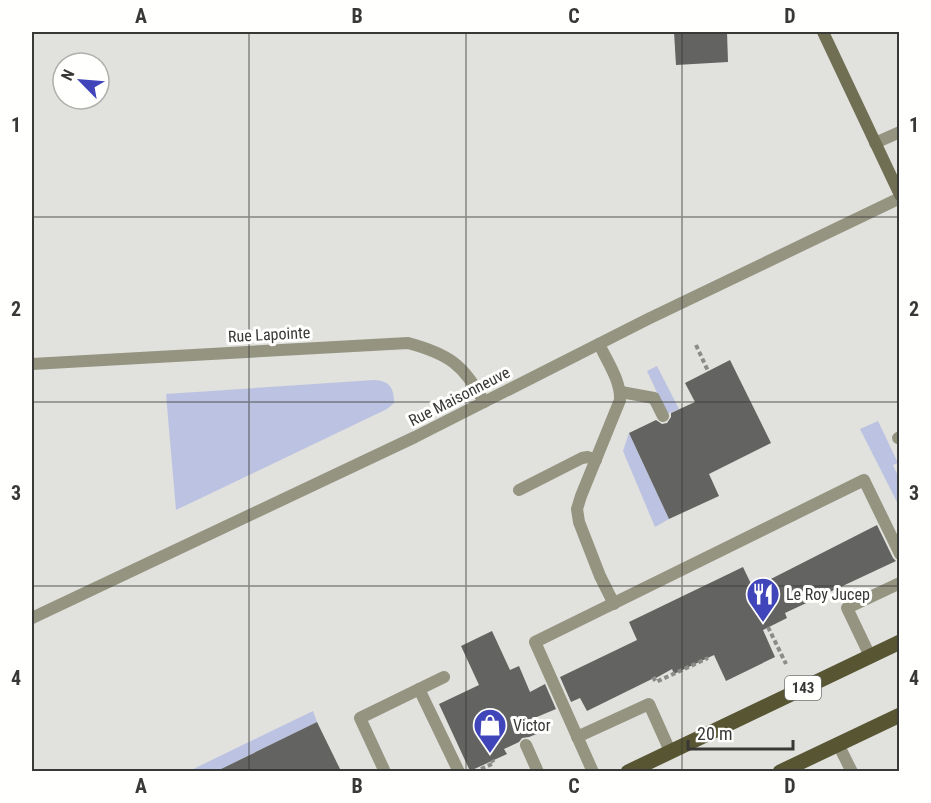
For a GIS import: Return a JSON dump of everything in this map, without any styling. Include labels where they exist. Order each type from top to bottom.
[{"type":"main road","name":"143","points":[[628,771],[900,642]]},
{"type":"main road","points":[[780,771],[900,715]]},
{"type":"street","points":[[823,32],[900,196]]},
{"type":"street","points":[[875,143],[900,132]]},
{"type":"street","name":"Rue Maisonneuve","points":[[32,618],[394,447],[900,196]]},
{"type":"street","name":"Rue Lapointe","points":[[32,364],[408,343],[445,356],[462,368],[475,384],[484,402]]},
{"type":"street","points":[[599,344],[621,392],[620,400],[581,496],[578,509],[579,522],[600,576],[614,604]]},
{"type":"street","points":[[621,392],[654,398],[663,416]]},
{"type":"street","points":[[519,490],[582,458],[588,457],[596,460]]},
{"type":"street","points":[[593,771],[535,642],[864,480],[900,554]]},
{"type":"street","points":[[870,656],[847,608],[900,583]]},
{"type":"street","points":[[385,771],[360,718],[444,677]]},
{"type":"street","points":[[419,689],[459,771]]},
{"type":"street","points":[[577,737],[649,704],[670,752]]},
{"type":"street","points":[[838,744],[852,771]]},
{"type":"street","points":[[526,745],[538,771]]},
{"type":"path","points":[[696,345],[708,371]]},
{"type":"path","points":[[768,627],[786,664]]},
{"type":"path","points":[[653,678],[656,682],[708,658]]},
{"type":"path","points":[[480,771],[494,764],[492,760]]},
{"type":"shaded area","points":[[657,366],[679,409],[667,414],[647,371]]},
{"type":"shaded area","points":[[374,380],[387,383],[392,389],[394,403],[387,409],[176,510],[166,394]]},
{"type":"shaded area","points":[[878,421],[898,463],[893,465],[899,478],[899,506],[860,429]]},
{"type":"shaded area","points":[[629,433],[669,519],[655,527],[623,451]]},
{"type":"shaded area","points":[[313,711],[317,722],[217,771],[187,772]]},
{"type":"building","points":[[674,32],[727,32],[728,62],[676,65]]},
{"type":"building","points":[[730,360],[771,443],[709,474],[719,496],[669,519],[629,433],[656,420],[662,424],[667,423],[671,413],[695,402],[685,383]]},
{"type":"building","points":[[877,525],[896,561],[785,613],[787,618],[763,630],[775,657],[726,681],[714,655],[674,674],[672,669],[587,711],[580,698],[571,702],[560,677],[637,640],[629,622],[743,567],[753,588]]},
{"type":"building","points":[[492,631],[510,670],[519,666],[530,692],[545,684],[556,709],[532,719],[539,733],[522,738],[519,742],[504,749],[507,754],[470,771],[439,704],[479,685],[461,646]]},
{"type":"building","points":[[317,722],[341,771],[217,771]]},
{"type":"place","name":"Le Roy Jucep","points":[[763,623]]},
{"type":"place","name":"Victor","points":[[490,754]]}]
